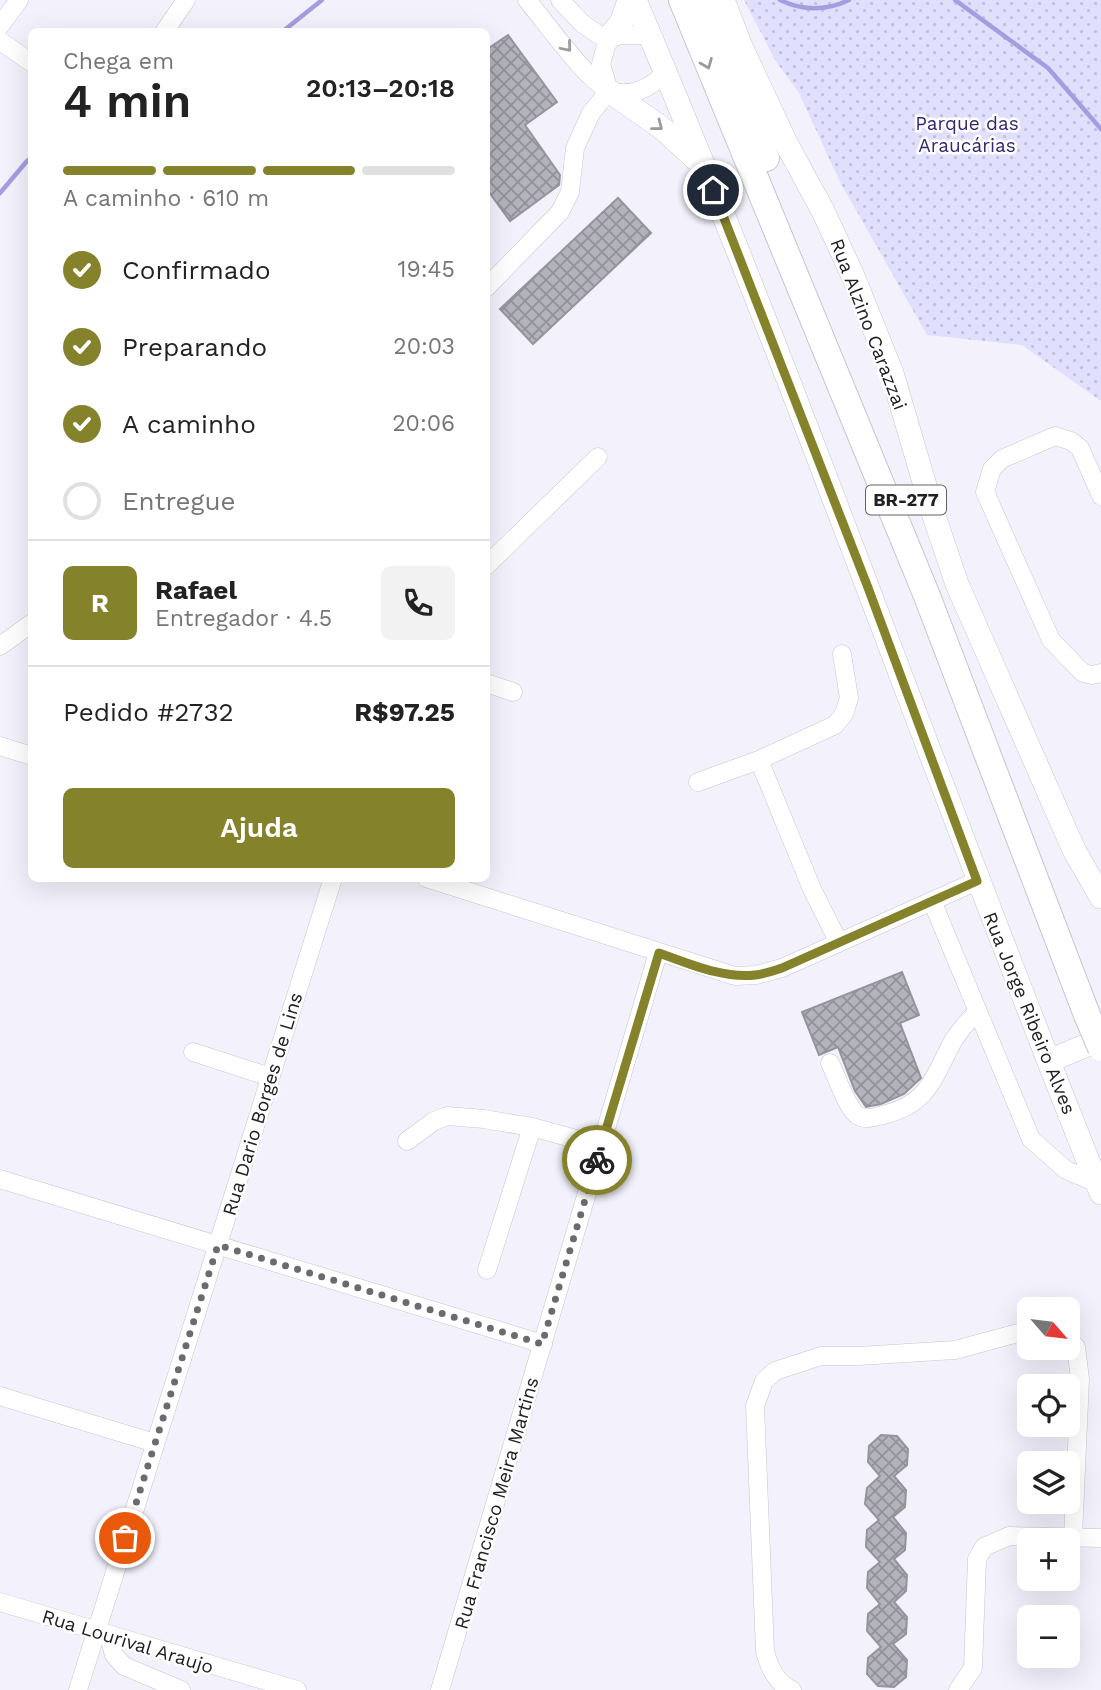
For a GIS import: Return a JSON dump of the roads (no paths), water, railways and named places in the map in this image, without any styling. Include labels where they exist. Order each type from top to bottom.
[{"type":"highway","name":"BR-277","points":[[682,0],[1094,1009]]},
{"type":"highway","name":"BR-277","points":[[703,0],[924,543],[1094,1009],[1101,1048]]},
{"type":"main road","points":[[608,39],[622,21],[629,0]]},
{"type":"main road","points":[[635,0],[664,73]]},
{"type":"main road","name":"Rua Alzino Carazzai","points":[[723,0],[742,49],[786,143],[823,211],[853,276],[892,373],[957,584],[1074,850],[1101,897]]},
{"type":"main road","name":"Rua Jorge Ribeiro Alves","points":[[664,73],[867,585],[977,881],[1099,1188]]},
{"type":"main road","points":[[609,91],[662,128],[703,166]]},
{"type":"main road","points":[[1074,850],[1101,861]]},
{"type":"main road","points":[[1049,1061],[1101,1039]]},
{"type":"street","points":[[0,26],[19,0]]},
{"type":"street","points":[[167,28],[186,0]]},
{"type":"street","points":[[527,0],[589,73],[609,91],[630,92],[651,87],[664,73]]},
{"type":"street","points":[[560,0],[592,32],[608,39],[621,35],[650,35]]},
{"type":"street","points":[[608,39],[601,64],[609,91]]},
{"type":"street","points":[[0,41],[28,60]]},
{"type":"street","points":[[490,284],[560,212],[570,192],[575,148],[591,113],[609,91]]},
{"type":"street","points":[[1101,496],[1080,448],[1071,441],[1055,436],[1002,459],[992,469],[985,492],[1051,640],[1083,673],[1101,673]]},
{"type":"street","points":[[490,562],[598,457]]},
{"type":"street","points":[[0,646],[28,626]]},
{"type":"street","points":[[698,782],[760,760],[835,725],[844,714],[849,698],[842,654]]},
{"type":"street","points":[[490,684],[513,692]]},
{"type":"street","points":[[0,746],[28,755]]},
{"type":"street","points":[[760,760],[812,889],[839,943]]},
{"type":"street","points":[[438,882],[726,974],[756,975],[782,968],[977,881]]},
{"type":"street","name":"Rua Dario Borges de Lins","points":[[78,1690],[102,1634],[155,1443],[332,882]]},
{"type":"street","points":[[932,901],[1031,1139],[1066,1170],[1099,1188]]},
{"type":"street","name":"Rua Francisco Meira Martins","points":[[440,1690],[659,953]]},
{"type":"street","points":[[830,1063],[852,1110],[860,1118],[869,1119],[896,1112],[915,1102],[934,1082],[960,1030],[977,1012]]},
{"type":"street","points":[[193,1052],[270,1077]]},
{"type":"street","points":[[407,1141],[434,1121],[447,1116],[532,1127],[601,1146]]},
{"type":"street","points":[[487,1270],[532,1127]]},
{"type":"street","points":[[0,1179],[542,1344]]},
{"type":"street","points":[[792,1690],[771,1671],[765,1651],[755,1406],[764,1381],[775,1371],[821,1356],[955,1350],[1017,1333]]},
{"type":"street","points":[[1073,1528],[1080,1379],[1078,1360]]},
{"type":"street","points":[[0,1396],[155,1443]]},
{"type":"street","points":[[958,1690],[973,1668],[977,1559],[984,1547],[1009,1536],[1017,1536]]},
{"type":"street","points":[[1080,1537],[1101,1538]]},
{"type":"street","name":"Rua Lourival Araujo","points":[[0,1602],[297,1690]]},
{"type":"street","points":[[102,1634],[124,1666],[160,1686],[181,1690]]},
{"type":"waterway","points":[[287,28],[322,0]]},
{"type":"waterway","points":[[780,0],[814,8],[849,0]]},
{"type":"waterway","points":[[955,0],[1048,68],[1101,129]]},
{"type":"waterway","points":[[0,193],[28,160]]},
{"type":"park label","name":"Parque das Araucárias","points":[[967,134]]}]
